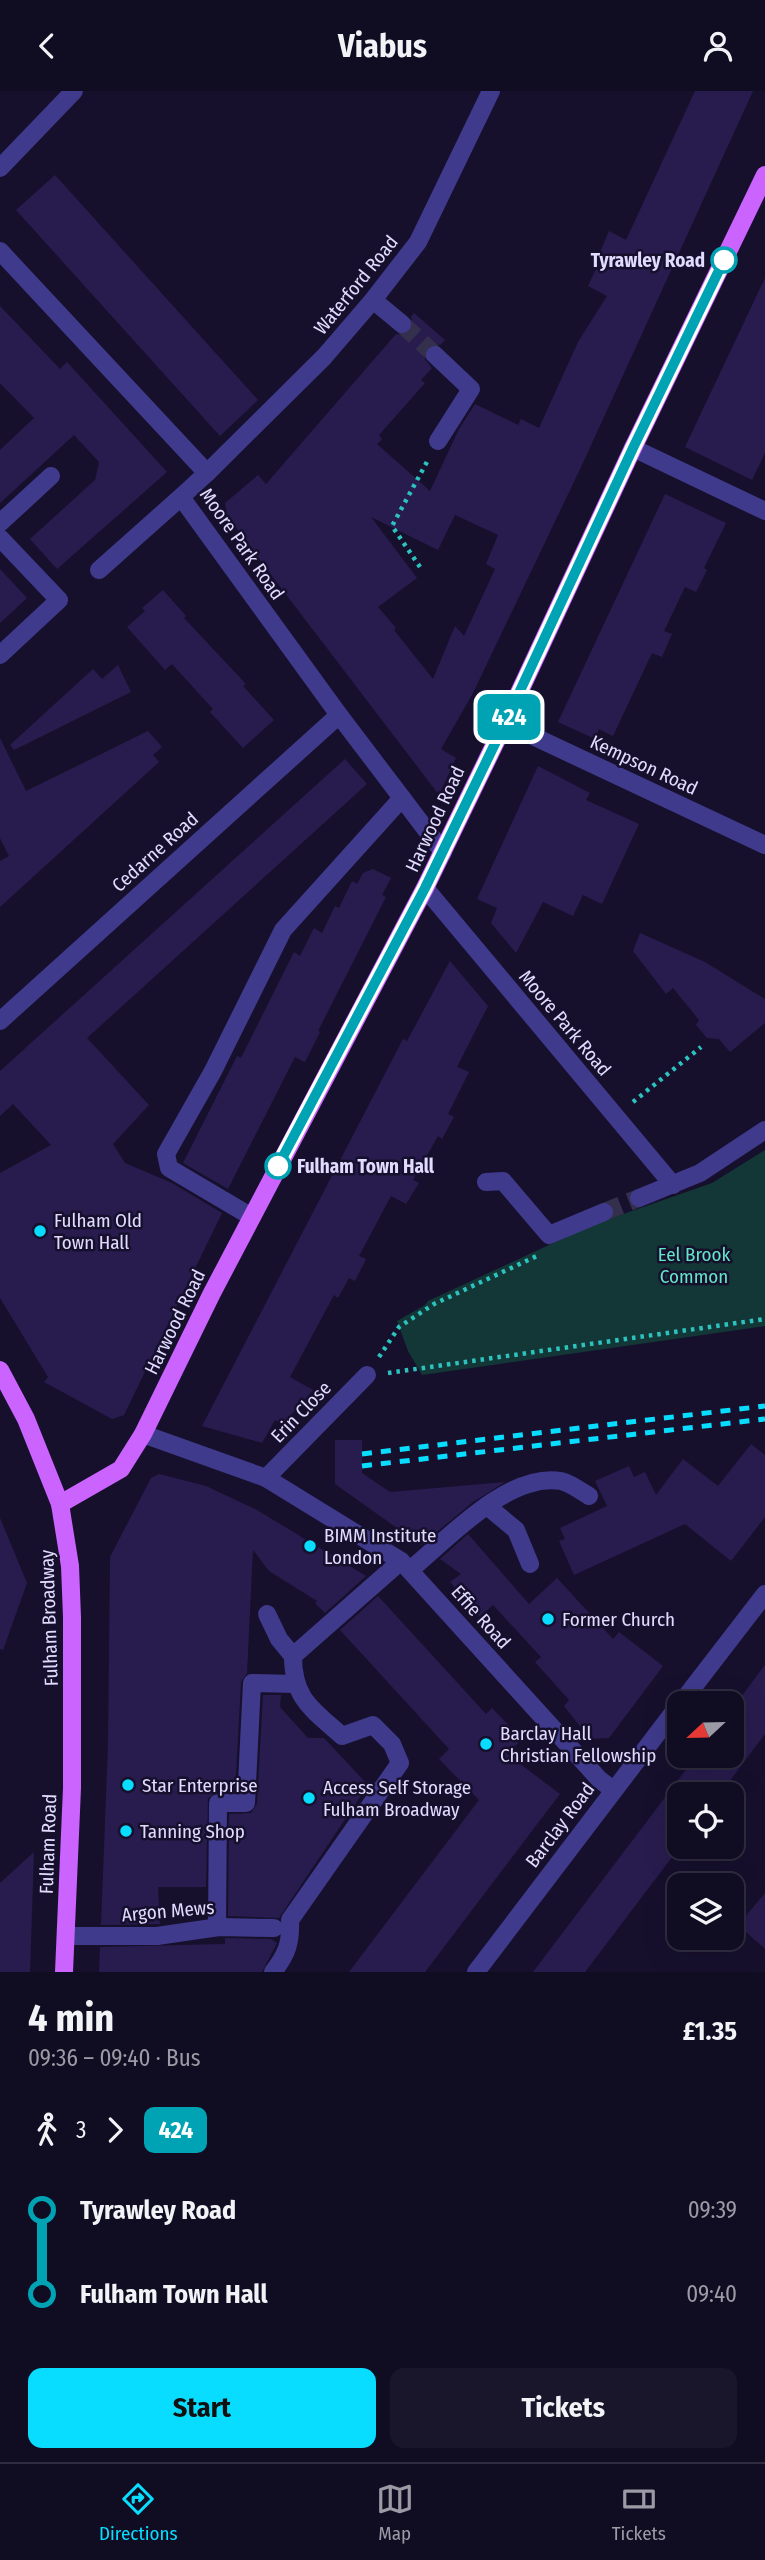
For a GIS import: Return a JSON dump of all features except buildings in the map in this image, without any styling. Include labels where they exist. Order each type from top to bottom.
[{"type":"main road","name":"Harwood Road","points":[[143,1434],[252,1217],[443,852],[633,448],[763,185]]},
{"type":"main road","points":[[0,1370],[26,1419],[60,1504],[121,1469],[143,1434]]},
{"type":"main road","name":"Fulham Broadway","points":[[60,1504],[72,1596],[72,1717]]},
{"type":"main road","name":"Fulham Road","points":[[64,1972],[72,1717]]},
{"type":"street","points":[[0,168],[74,91]]},
{"type":"street","name":"Waterford Road","points":[[207,474],[324,357],[418,242],[491,91]]},
{"type":"street","name":"Moore Park Road","points":[[0,251],[207,474],[181,497],[339,715],[443,852]]},
{"type":"street","points":[[373,300],[402,324]]},
{"type":"street","points":[[435,355],[471,389],[438,441]]},
{"type":"street","points":[[633,448],[765,511]]},
{"type":"street","points":[[0,523],[51,476]]},
{"type":"street","points":[[99,570],[181,497]]},
{"type":"street","points":[[0,538],[59,600],[0,655]]},
{"type":"street","name":"Cedarne Road","points":[[0,1021],[339,715]]},
{"type":"street","name":"Kempson Road","points":[[505,723],[765,845]]},
{"type":"street","points":[[252,1217],[169,1168],[166,1154],[214,1071],[284,930],[402,798]]},
{"type":"street","name":"Moore Park Road","points":[[425,888],[673,1185]]},
{"type":"street","points":[[639,1198],[700,1173],[765,1131]]},
{"type":"street","points":[[486,1182],[503,1181],[549,1235],[604,1212]]},
{"type":"street","name":"Erin Close","points":[[265,1478],[367,1375]]},
{"type":"street","name":"Effie Road","points":[[143,1434],[265,1478],[405,1566],[612,1790]]},
{"type":"street","points":[[293,1656],[405,1566],[519,1486],[539,1481],[563,1481],[589,1496]]},
{"type":"street","points":[[487,1506],[516,1530],[530,1564]]},
{"type":"street","name":"Barclay Road","points":[[690,1691],[765,1594]]},
{"type":"street","points":[[268,1614],[279,1639],[293,1656],[293,1677],[300,1695],[342,1736],[373,1725],[392,1744],[400,1763],[290,1920],[291,1940],[287,1955],[273,1972]]},
{"type":"street","points":[[217,1927],[218,1803],[246,1803],[252,1683],[296,1684]]},
{"type":"street","name":"Barclay Road","points":[[476,1972],[667,1720]]},
{"type":"street","name":"Argon Mews","points":[[66,1936],[157,1936],[217,1927],[274,1928]]},
{"type":"path","points":[[420,567],[392,526],[438,441]]},
{"type":"path","points":[[615,1115],[701,1047]]},
{"type":"path","points":[[367,1375],[419,1370],[765,1319]]},
{"type":"green space","name":"Eel Brook Common","points":[[765,1150],[765,1326],[422,1375],[408,1351],[397,1321],[428,1301],[592,1225],[712,1183]]},
{"type":"tunnel","points":[[402,324],[435,355]]},
{"type":"tunnel","points":[[604,1212],[639,1198]]},
{"type":"railway","points":[[362,1454],[765,1406]]},
{"type":"railway","points":[[362,1466],[765,1419]]},
{"type":"bus line","name":"424","points":[[278,1166],[425,888],[724,260]]},
{"type":"place","name":"Tyrawley Road","points":[[724,260]]},
{"type":"place","name":"Fulham Town Hall","points":[[278,1166]]},
{"type":"place","name":"Fulham Old Town Hall","points":[[40,1231]]},
{"type":"place","name":"BIMM Institute London","points":[[310,1546]]},
{"type":"place","name":"Former Church","points":[[548,1619]]},
{"type":"place","name":"Barclay Hall Christian Fellowship","points":[[486,1744]]},
{"type":"place","name":"Star Enterprise","points":[[128,1785]]},
{"type":"place","name":"Access Self Storage Fulham Broadway","points":[[309,1798]]},
{"type":"place","name":"Tanning Shop","points":[[126,1831]]}]
